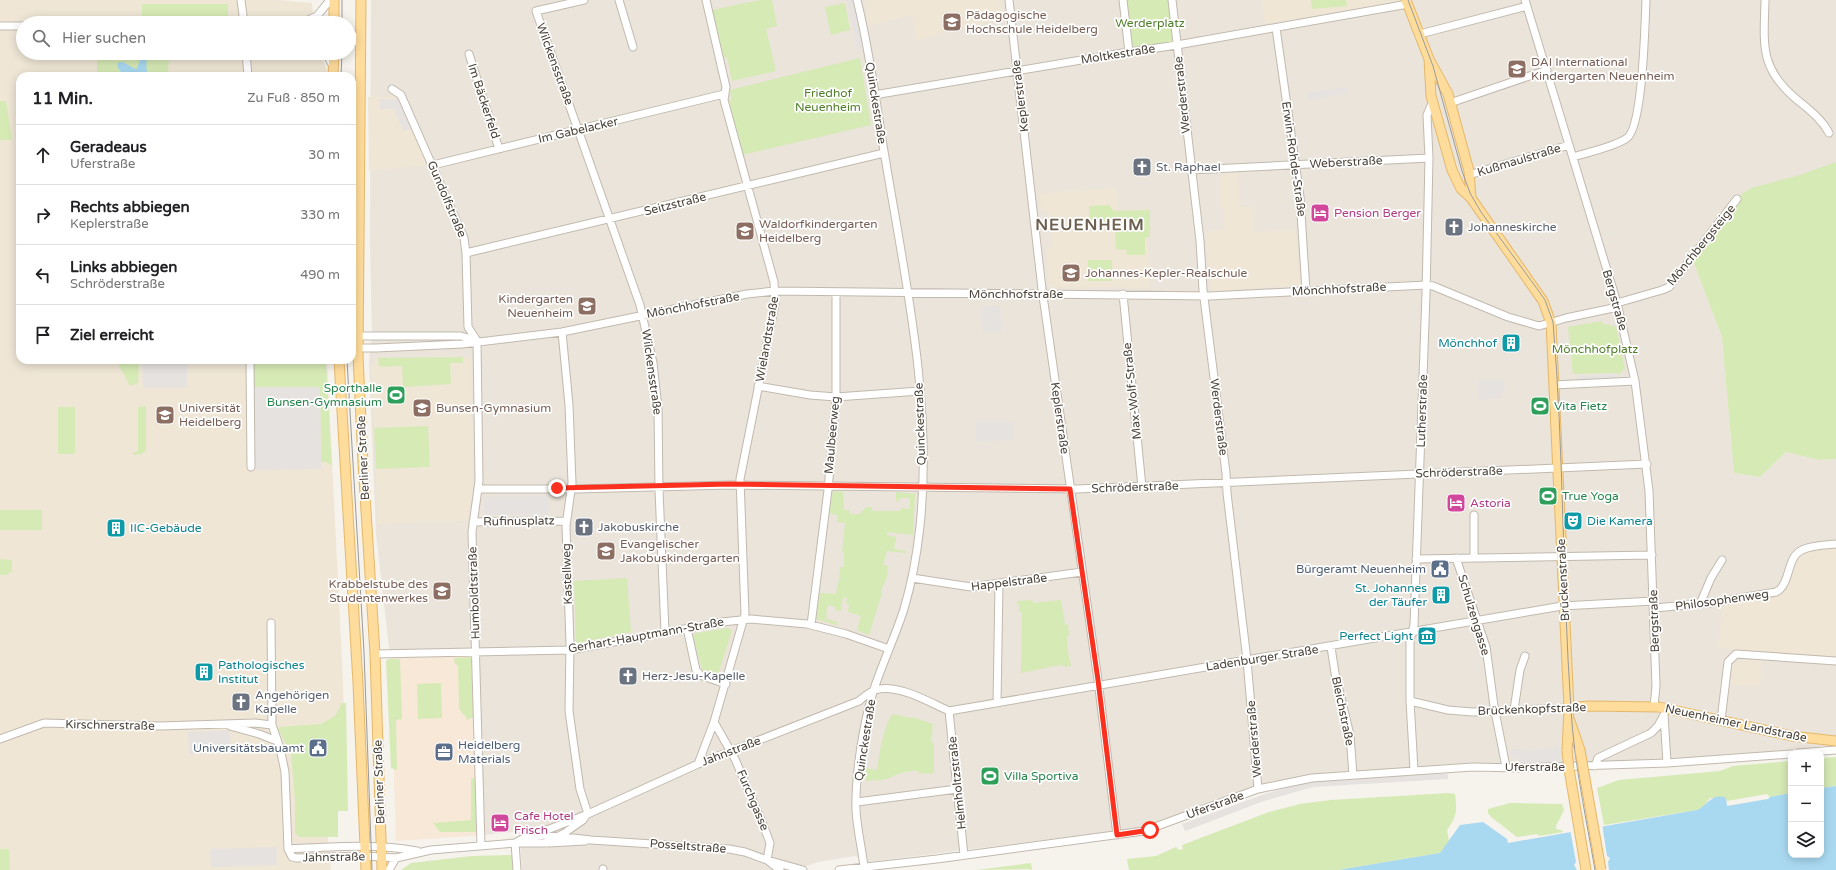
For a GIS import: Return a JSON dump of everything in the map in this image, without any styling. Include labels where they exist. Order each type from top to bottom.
[{"type":"main road","points":[[334,0],[334,16]]},
{"type":"main road","name":"Berliner Straße","points":[[356,278],[361,0]]},
{"type":"main road","points":[[1407,2],[1429,59],[1446,91],[1450,103],[1469,175],[1471,198]]},
{"type":"main road","name":"Brückenstraße","points":[[1429,59],[1430,92],[1452,170],[1461,189],[1471,198],[1538,294],[1548,312],[1551,323],[1569,708],[1567,751],[1586,870]]},
{"type":"main road","points":[[333,60],[333,72]]},
{"type":"main road","name":"Berliner Straße","points":[[356,362],[375,654],[382,870]]},
{"type":"main road","name":"Berliner Straße","points":[[339,364],[358,683],[366,870]]},
{"type":"main road","name":"Brückenkopfstraße","points":[[1569,708],[1588,706],[1654,707]]},
{"type":"main road","name":"Neuenheimer Landstraße","points":[[1654,707],[1664,712],[1721,720],[1792,736],[1836,741]]},
{"type":"main road","name":"Brückenstraße","points":[[1569,718],[1580,750],[1601,870]]},
{"type":"main road","name":"Neuenheimer Landstraße","points":[[1817,739],[1836,738]]},
{"type":"street","points":[[241,0],[243,16]]},
{"type":"street","points":[[317,16],[330,0]]},
{"type":"street","name":"Wilckensstraße","points":[[584,0],[536,11],[643,315],[653,363],[658,408],[659,487],[665,632]]},
{"type":"street","points":[[619,0],[633,47]]},
{"type":"street","name":"Wielandtstraße","points":[[698,764],[714,722],[726,684],[745,614],[740,485],[758,386],[771,328],[775,291],[724,100],[726,87],[706,0]]},
{"type":"street","name":"Quinckestraße","points":[[857,0],[907,294],[920,391],[923,433],[922,488],[918,544],[912,578],[904,609],[874,690],[866,720],[860,757],[856,812],[864,867]]},
{"type":"street","name":"Keplerstraße","points":[[1009,0],[1043,298],[1098,686],[1117,835]]},
{"type":"street","points":[[1123,0],[1130,52]]},
{"type":"street","points":[[1172,0],[1177,45]]},
{"type":"street","points":[[1572,157],[1621,142],[1631,134],[1640,93],[1646,0]]},
{"type":"street","points":[[1765,0],[1765,50],[1771,70],[1779,83],[1822,121],[1829,133]]},
{"type":"street","name":"Moltkestraße","points":[[874,95],[1017,74],[1130,52],[1276,28],[1407,2]]},
{"type":"street","points":[[1420,34],[1526,3]]},
{"type":"street","name":"Bergstraße","points":[[1526,3],[1618,305],[1635,381],[1647,464],[1654,601],[1656,686],[1654,707]]},
{"type":"street","points":[[356,25],[360,21]]},
{"type":"street","points":[[0,26],[16,26]]},
{"type":"street","name":"Erwin-Rohde-Straße","points":[[1276,28],[1295,165],[1302,228],[1306,291]]},
{"type":"street","points":[[356,40],[360,46]]},
{"type":"street","name":"Werderstraße","points":[[1177,45],[1200,241],[1204,296],[1247,660],[1258,789]]},
{"type":"street","name":"Im Bäckerfeld","points":[[469,54],[499,149]]},
{"type":"street","points":[[247,60],[248,72]]},
{"type":"street","points":[[330,60],[333,66]]},
{"type":"street","points":[[1450,103],[1547,70]]},
{"type":"street","name":"Gundolfstraße","points":[[392,89],[401,95],[461,231],[466,254],[468,327],[477,341]]},
{"type":"street","name":"Im Gabelacker","points":[[433,165],[724,94]]},
{"type":"street","name":"Lutherstraße","points":[[1414,770],[1410,701],[1410,640],[1414,625],[1426,285],[1429,158],[1427,115],[1433,101]]},
{"type":"street","name":"Kußmaulstraße","points":[[1469,175],[1569,145]]},
{"type":"street","name":"Seitzstraße","points":[[466,254],[884,154]]},
{"type":"street","name":"Weberstraße","points":[[1191,170],[1429,158]]},
{"type":"street","name":"Mönchbergsteige","points":[[1618,305],[1669,287],[1737,199]]},
{"type":"street","name":"Mönchhofstraße","points":[[356,348],[462,344],[562,332],[747,294],[775,291],[1043,298],[1123,294],[1204,296],[1426,285],[1433,286],[1491,311],[1532,325],[1539,326],[1551,323]]},
{"type":"street","name":"Maulbeerweg","points":[[810,625],[828,486],[836,397],[836,292]]},
{"type":"street","name":"Max-Wolf-Straße","points":[[1123,294],[1142,487]]},
{"type":"street","points":[[1551,323],[1618,305]]},
{"type":"street","name":"Kastellweg","points":[[562,332],[569,405],[571,489],[566,521],[570,650],[569,711],[580,789],[588,814]]},
{"type":"street","name":"Mönchhofstraße","points":[[356,336],[461,336],[477,341]]},
{"type":"street","name":"Humboldtstraße","points":[[477,341],[479,489],[473,522],[481,846]]},
{"type":"street","points":[[250,364],[251,466]]},
{"type":"street","points":[[1554,385],[1635,381]]},
{"type":"street","points":[[758,386],[810,395],[836,397],[920,391]]},
{"type":"street","name":"Schröderstraße","points":[[479,489],[571,489],[740,485],[1071,492],[1142,487],[1647,464]]},
{"type":"street","points":[[1474,515],[1474,557]]},
{"type":"street","name":"Rufinusplatz","points":[[473,522],[566,521]]},
{"type":"street","name":"Philosophenweg","points":[[1654,601],[1700,604],[1770,594],[1779,590],[1794,559],[1801,550],[1836,544]]},
{"type":"street","points":[[1416,558],[1652,555]]},
{"type":"street","name":"Schulzengasse","points":[[1456,558],[1486,647],[1495,711],[1506,767]]},
{"type":"street","points":[[1700,604],[1711,578],[1722,560]]},
{"type":"street","name":"Happelstraße","points":[[912,578],[962,587],[1000,584],[1082,572]]},
{"type":"street","points":[[997,703],[1000,584]]},
{"type":"street","name":"Ladenburger Straße","points":[[949,711],[1331,647],[1564,606],[1654,601]]},
{"type":"street","name":"Gerhart-Hauptmann-Straße","points":[[375,654],[570,650],[687,628],[744,620],[767,620],[810,625],[846,634],[889,649]]},
{"type":"street","points":[[271,623],[272,725],[284,772],[288,849]]},
{"type":"street","points":[[687,628],[696,670],[700,675],[726,684]]},
{"type":"street","name":"Bleichstraße","points":[[1331,647],[1335,673],[1350,735],[1354,775]]},
{"type":"street","points":[[1721,720],[1728,662],[1736,654],[1836,661]]},
{"type":"street","points":[[1514,710],[1520,670],[1525,656]]},
{"type":"street","points":[[874,690],[883,689],[908,693],[949,711]]},
{"type":"street","name":"Jahnstraße","points":[[534,836],[588,814],[698,764],[859,701],[874,690]]},
{"type":"street","name":"Brückenkopfstraße","points":[[1410,701],[1455,711],[1569,708]]},
{"type":"street","name":"Helmholtzstraße","points":[[949,711],[964,855]]},
{"type":"street","points":[[1595,766],[1598,758],[1645,737],[1658,726],[1664,712]]},
{"type":"street","points":[[1664,712],[1667,763]]},
{"type":"street","name":"Furchgasse","points":[[714,722],[731,752],[769,838],[770,848],[767,860]]},
{"type":"street","name":"Kirschnerstraße","points":[[0,739],[44,723],[157,726],[255,723],[272,725]]},
{"type":"street","name":"Kirschnerstraße","points":[[222,724],[277,741]]},
{"type":"street","points":[[1824,751],[1836,750]]},
{"type":"street","name":"Uferstraße","points":[[839,870],[1150,830],[1258,789],[1312,778],[1414,770],[1667,763],[1788,754]]},
{"type":"street","points":[[856,802],[957,789]]},
{"type":"street","name":"Jahnstraße","points":[[420,852],[400,848],[364,846],[288,849],[292,857],[296,858],[365,856],[396,858],[420,852],[481,846],[545,843],[560,836],[583,820],[588,814]]},
{"type":"street","name":"Jahnstraße","points":[[515,844],[526,837],[560,836]]},
{"type":"street","name":"Posseltstraße","points":[[560,836],[591,840],[729,848],[767,860],[780,870]]},
{"type":"street","name":"Posseltstraße","points":[[545,843],[576,843],[591,840]]},
{"type":"street","points":[[515,844],[517,870]]},
{"type":"street","points":[[389,870],[396,858]]},
{"type":"street","points":[[767,860],[804,870]]},
{"type":"shaded area","name":"Universität Heidelberg","points":[[0,0],[278,0],[312,3],[313,16],[16,16],[16,60],[322,60],[327,72],[16,72],[16,364],[327,364],[343,683],[345,788],[327,791],[328,843],[331,870],[0,870]]},
{"type":"shaded area","points":[[371,0],[1836,0],[1836,163],[1693,261],[1722,337],[1734,473],[1760,477],[1786,452],[1819,460],[1836,459],[1836,744],[1788,751],[1642,760],[1319,774],[1269,783],[1140,828],[868,862],[855,856],[818,862],[796,870],[522,870],[519,831],[484,835],[390,656],[376,534],[369,362],[372,332],[370,239]]},
{"type":"shaded area","points":[[847,0],[853,0],[863,49],[857,50]]},
{"type":"shaded area","name":"Pädagogische Hochschule Heidelberg","points":[[864,0],[1001,0],[1004,19],[917,40],[911,15],[869,26]]},
{"type":"shaded area","points":[[1261,0],[1395,0],[1396,2],[1265,24]]},
{"type":"shaded area","points":[[1347,87],[1348,93],[1308,100],[1307,93]]},
{"type":"shaded area","points":[[400,96],[431,165],[369,171],[368,97]]},
{"type":"shaded area","points":[[379,99],[398,99],[411,129],[403,131],[394,109],[380,109]]},
{"type":"shaded area","points":[[1238,173],[1240,207],[1253,207],[1254,232],[1296,230],[1300,286],[1211,291],[1205,232],[1224,230],[1223,208],[1220,208],[1220,174]]},
{"type":"shaded area","points":[[1116,188],[1118,210],[1150,209],[1150,239],[1148,239],[1150,288],[1049,287],[1046,248],[1053,245],[1048,213],[1041,209],[1039,193]]},
{"type":"shaded area","points":[[1000,306],[1002,331],[983,332],[981,307]]},
{"type":"shaded area","name":"Bunsen-Gymnasium","points":[[471,357],[473,451],[472,496],[468,521],[378,524],[371,366],[378,358]]},
{"type":"shaded area","points":[[142,364],[187,364],[187,388],[143,388]]},
{"type":"shaded area","points":[[1616,374],[1616,379],[1577,380],[1579,376]]},
{"type":"shaded area","points":[[1504,380],[1505,393],[1502,394],[1502,398],[1479,400],[1478,381]]},
{"type":"shaded area","points":[[254,387],[320,387],[321,469],[256,470]]},
{"type":"shaded area","points":[[975,422],[1013,422],[1014,440],[975,441]]},
{"type":"shaded area","points":[[548,496],[548,514],[484,515],[484,497]]},
{"type":"shaded area","points":[[1836,545],[1836,658],[1718,648],[1722,605],[1780,593],[1792,564],[1802,551]]},
{"type":"shaded area","points":[[1355,563],[1356,573],[1338,574],[1337,565]]},
{"type":"shaded area","points":[[476,652],[484,835],[396,841],[390,656]]},
{"type":"shaded area","points":[[1743,660],[1762,661],[1760,687],[1729,684],[1732,666],[1736,662]]},
{"type":"shaded area","points":[[230,730],[231,753],[189,754],[188,732]]},
{"type":"shaded area","points":[[1558,748],[1559,752],[1573,751],[1574,762],[1519,764],[1519,759],[1510,755],[1511,749],[1520,749],[1522,751]]},
{"type":"shaded area","points":[[1448,774],[1448,779],[1313,787],[1264,801],[1185,831],[1182,824],[1262,795],[1312,780],[1389,775]]},
{"type":"shaded area","points":[[277,847],[277,865],[211,867],[210,849]]},
{"type":"green space","points":[[760,0],[772,0],[777,26],[766,29],[776,71],[732,81],[727,57],[724,58],[712,10]]},
{"type":"green space","name":"Werderplatz","points":[[1125,0],[1170,0],[1174,38],[1173,43],[1132,49]]},
{"type":"green space","points":[[1311,0],[1346,0],[1347,6],[1312,9]]},
{"type":"green space","points":[[845,3],[850,30],[831,35],[825,7]]},
{"type":"green space","points":[[142,4],[228,4],[228,16],[142,16]]},
{"type":"green space","name":"Friedhof Neuenheim","points":[[860,58],[871,125],[742,155],[730,104],[730,90]]},
{"type":"green space","points":[[97,60],[169,60],[168,72],[97,72]]},
{"type":"green space","points":[[0,101],[6,101],[12,140],[0,140]]},
{"type":"green space","points":[[1836,162],[1836,459],[1819,460],[1786,452],[1760,477],[1734,473],[1722,337],[1693,261],[1735,199],[1751,188],[1800,175]]},
{"type":"green space","points":[[1109,205],[1114,211],[1150,210],[1150,237],[1145,238],[1145,255],[1126,255],[1127,250],[1116,249],[1115,221],[1090,222],[1089,206]]},
{"type":"green space","points":[[1088,260],[1112,260],[1112,281],[1088,281]]},
{"type":"green space","name":"Mönchhofplatz","points":[[1602,321],[1603,325],[1608,324],[1611,326],[1616,326],[1625,369],[1618,375],[1617,373],[1573,374],[1568,327]]},
{"type":"green space","points":[[463,357],[463,363],[450,363],[451,384],[403,387],[402,366],[379,367],[378,358]]},
{"type":"green space","points":[[118,364],[139,364],[138,383],[130,386]]},
{"type":"green space","points":[[254,364],[326,364],[332,466],[326,462],[321,462],[320,387],[254,387]]},
{"type":"green space","points":[[146,406],[146,451],[141,454],[133,455],[133,452],[138,452],[138,407]]},
{"type":"green space","points":[[58,407],[75,407],[75,454],[58,454]]},
{"type":"green space","points":[[428,426],[430,467],[376,469],[374,428]]},
{"type":"green space","points":[[833,491],[843,492],[844,510],[850,510],[850,514],[860,514],[866,507],[872,507],[872,511],[900,511],[901,508],[910,509],[910,498],[900,498],[900,501],[896,501],[896,492],[915,494],[913,535],[887,532],[887,535],[896,537],[894,549],[906,551],[906,553],[887,551],[883,565],[889,566],[887,570],[887,577],[882,589],[869,635],[857,630],[861,616],[848,612],[849,604],[846,603],[847,598],[843,597],[841,611],[835,610],[835,607],[829,605],[827,607],[826,619],[838,622],[837,625],[816,619],[820,593],[836,594],[839,582],[840,567],[844,567],[844,552],[842,552],[845,523],[837,522],[838,515],[829,513]]},
{"type":"green space","points":[[0,510],[42,510],[42,530],[0,530]]},
{"type":"green space","points":[[0,559],[12,560],[12,571],[7,575],[0,575]]},
{"type":"green space","points":[[627,578],[631,632],[578,643],[576,642],[574,581]]},
{"type":"green space","points":[[1032,600],[1033,603],[1061,600],[1065,625],[1068,624],[1069,635],[1067,636],[1067,647],[1071,666],[1065,667],[1060,665],[1021,673],[1022,612],[1020,612],[1017,601]]},
{"type":"green space","points":[[728,628],[732,630],[718,675],[702,670],[693,636],[696,633]]},
{"type":"green space","points":[[454,658],[471,658],[473,717],[467,720],[459,708],[458,665],[455,664]]},
{"type":"green space","points":[[388,659],[400,659],[402,719],[396,720],[397,770],[391,768],[386,661]]},
{"type":"green space","points":[[441,683],[442,718],[418,719],[417,684]]},
{"type":"green space","points":[[342,703],[346,703],[348,811],[338,811],[338,837],[299,837],[295,833],[295,800],[291,753],[278,729],[280,727],[321,724],[335,716]]},
{"type":"green space","points":[[893,714],[912,717],[933,724],[931,741],[934,744],[934,773],[919,774],[918,771],[910,771],[884,780],[866,781],[866,768],[877,770],[887,725]]},
{"type":"green space","points":[[1836,757],[1836,786],[1824,788],[1824,758]]},
{"type":"green space","points":[[1788,761],[1788,794],[1770,797],[1767,794],[1727,801],[1726,798],[1710,798],[1703,807],[1697,810],[1604,825],[1597,788],[1619,780],[1720,771],[1733,766]]},
{"type":"green space","points":[[471,778],[475,778],[476,832],[440,832],[433,823],[471,820]]},
{"type":"green space","points":[[1449,793],[1455,794],[1456,813],[1447,830],[1449,841],[1440,853],[1338,870],[1129,870],[1127,859],[1156,856],[1176,847],[1179,850],[1183,849],[1182,845],[1269,812],[1300,804],[1331,800]]},
{"type":"green space","points":[[1510,803],[1562,804],[1564,810],[1556,829],[1563,832],[1539,836],[1537,834],[1517,837],[1488,813],[1488,809]]},
{"type":"green space","points":[[0,849],[9,849],[10,870],[0,870]]},
{"type":"green space","points":[[512,855],[513,870],[401,870],[411,863],[472,856]]},
{"type":"green space","points":[[1031,863],[1032,870],[976,870]]},
{"type":"water","points":[[140,60],[146,60],[148,72],[121,72],[117,66],[119,62],[121,62],[137,69]]},
{"type":"water","points":[[1836,786],[1836,870],[1338,870],[1440,853],[1460,825],[1483,822],[1507,839],[1508,843],[1697,810],[1710,800],[1717,797],[1726,798],[1727,806],[1768,799],[1770,797],[1788,794],[1788,858],[1824,858],[1824,788]]},
{"type":"pier","points":[[1602,823],[1607,856],[1610,858],[1608,862],[1609,870],[1577,870],[1574,865],[1576,862],[1570,829]]},
{"type":"tram line","points":[[342,0],[342,16]]},
{"type":"tram line","points":[[1408,0],[1433,66],[1462,171],[1470,193],[1481,212],[1545,300],[1553,322],[1557,370],[1568,661],[1573,729],[1581,790],[1595,870]]},
{"type":"tram line","points":[[341,72],[342,60]]},
{"type":"tram line","points":[[347,364],[364,652],[372,870]]},
{"type":"place","name":"Pädagogische Hochschule Heidelberg","points":[[952,22]]},
{"type":"place","name":"DAI International Kindergarten Neuenheim","points":[[1517,69]]},
{"type":"place","name":"St. Raphael","points":[[1142,167]]},
{"type":"place","name":"Pension Berger","points":[[1320,213]]},
{"type":"place","name":"Johanneskirche","points":[[1454,227]]},
{"type":"place","name":"Waldorfkindergarten Heidelberg","points":[[745,231]]},
{"type":"place","name":"Johannes-Kepler-Realschule","points":[[1071,273]]},
{"type":"place","name":"Kindergarten Neuenheim","points":[[587,306]]},
{"type":"place","name":"Mönchhof","points":[[1511,343]]},
{"type":"place","name":"Sporthalle Bunsen-Gymnasium","points":[[396,395]]},
{"type":"place","name":"Vita Fietz","points":[[1540,406]]},
{"type":"place","name":"Bunsen-Gymnasium","points":[[422,408]]},
{"type":"place","name":"Universität Heidelberg","points":[[165,415]]},
{"type":"place","name":"True Yoga","points":[[1548,496]]},
{"type":"place","name":"Astoria","points":[[1456,503]]},
{"type":"place","name":"Die Kamera","points":[[1573,521]]},
{"type":"place","name":"Jakobuskirche","points":[[584,527]]},
{"type":"place","name":"IIC-Gebäude","points":[[116,528]]},
{"type":"place","name":"Evangelischer Jakobuskindergarten","points":[[606,551]]},
{"type":"place","name":"Bürgeramt Neuenheim","points":[[1440,569]]},
{"type":"place","name":"Krabbelstube des Studentenwerkes","points":[[442,591]]},
{"type":"place","name":"St. Johannes der Täufer","points":[[1441,595]]},
{"type":"place","name":"Perfect Light","points":[[1427,636]]},
{"type":"place","name":"Pathologisches Institut","points":[[204,672]]},
{"type":"place","name":"Herz-Jesu-Kapelle","points":[[628,676]]},
{"type":"place","name":"Angehörigen Kapelle","points":[[241,702]]},
{"type":"place","name":"Universitätsbauamt","points":[[318,748]]},
{"type":"place","name":"Heidelberg Materials","points":[[444,752]]},
{"type":"place","name":"Villa Sportiva","points":[[990,776]]},
{"type":"place","name":"Cafe Hotel Frisch","points":[[500,823]]},
{"type":"district","name":"NEUENHEIM","points":[[1090,225]]},
{"type":"route","points":[[557,488],[576,489],[730,484],[1070,489],[1098,680],[1117,835],[1150,830]]}]
